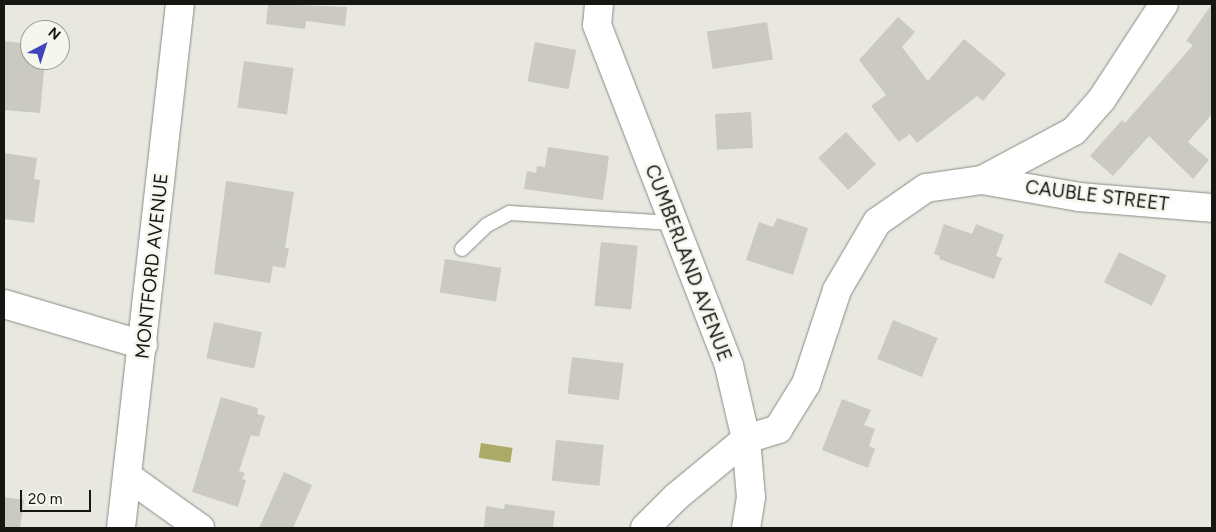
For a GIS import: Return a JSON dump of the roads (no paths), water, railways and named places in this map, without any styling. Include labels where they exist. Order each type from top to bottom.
[{"type":"street","name":"MONTFORD AVENUE","points":[[122,528],[180,4]]},
{"type":"street","name":"CUMBERLAND AVENUE","points":[[599,4],[597,26],[729,366],[746,439],[751,497],[746,528]]},
{"type":"street","points":[[645,528],[676,497],[746,439],[778,429],[806,384],[837,290],[877,222],[926,188],[982,180],[1074,131],[1102,99],[1164,4]]},
{"type":"street","name":"CAUBLE STREET","points":[[982,180],[1078,197],[1212,208]]},
{"type":"street","points":[[4,304],[143,345]]},
{"type":"street","points":[[127,476],[200,528]]},
{"type":"lane","points":[[462,249],[487,225],[510,213],[673,223]]}]
